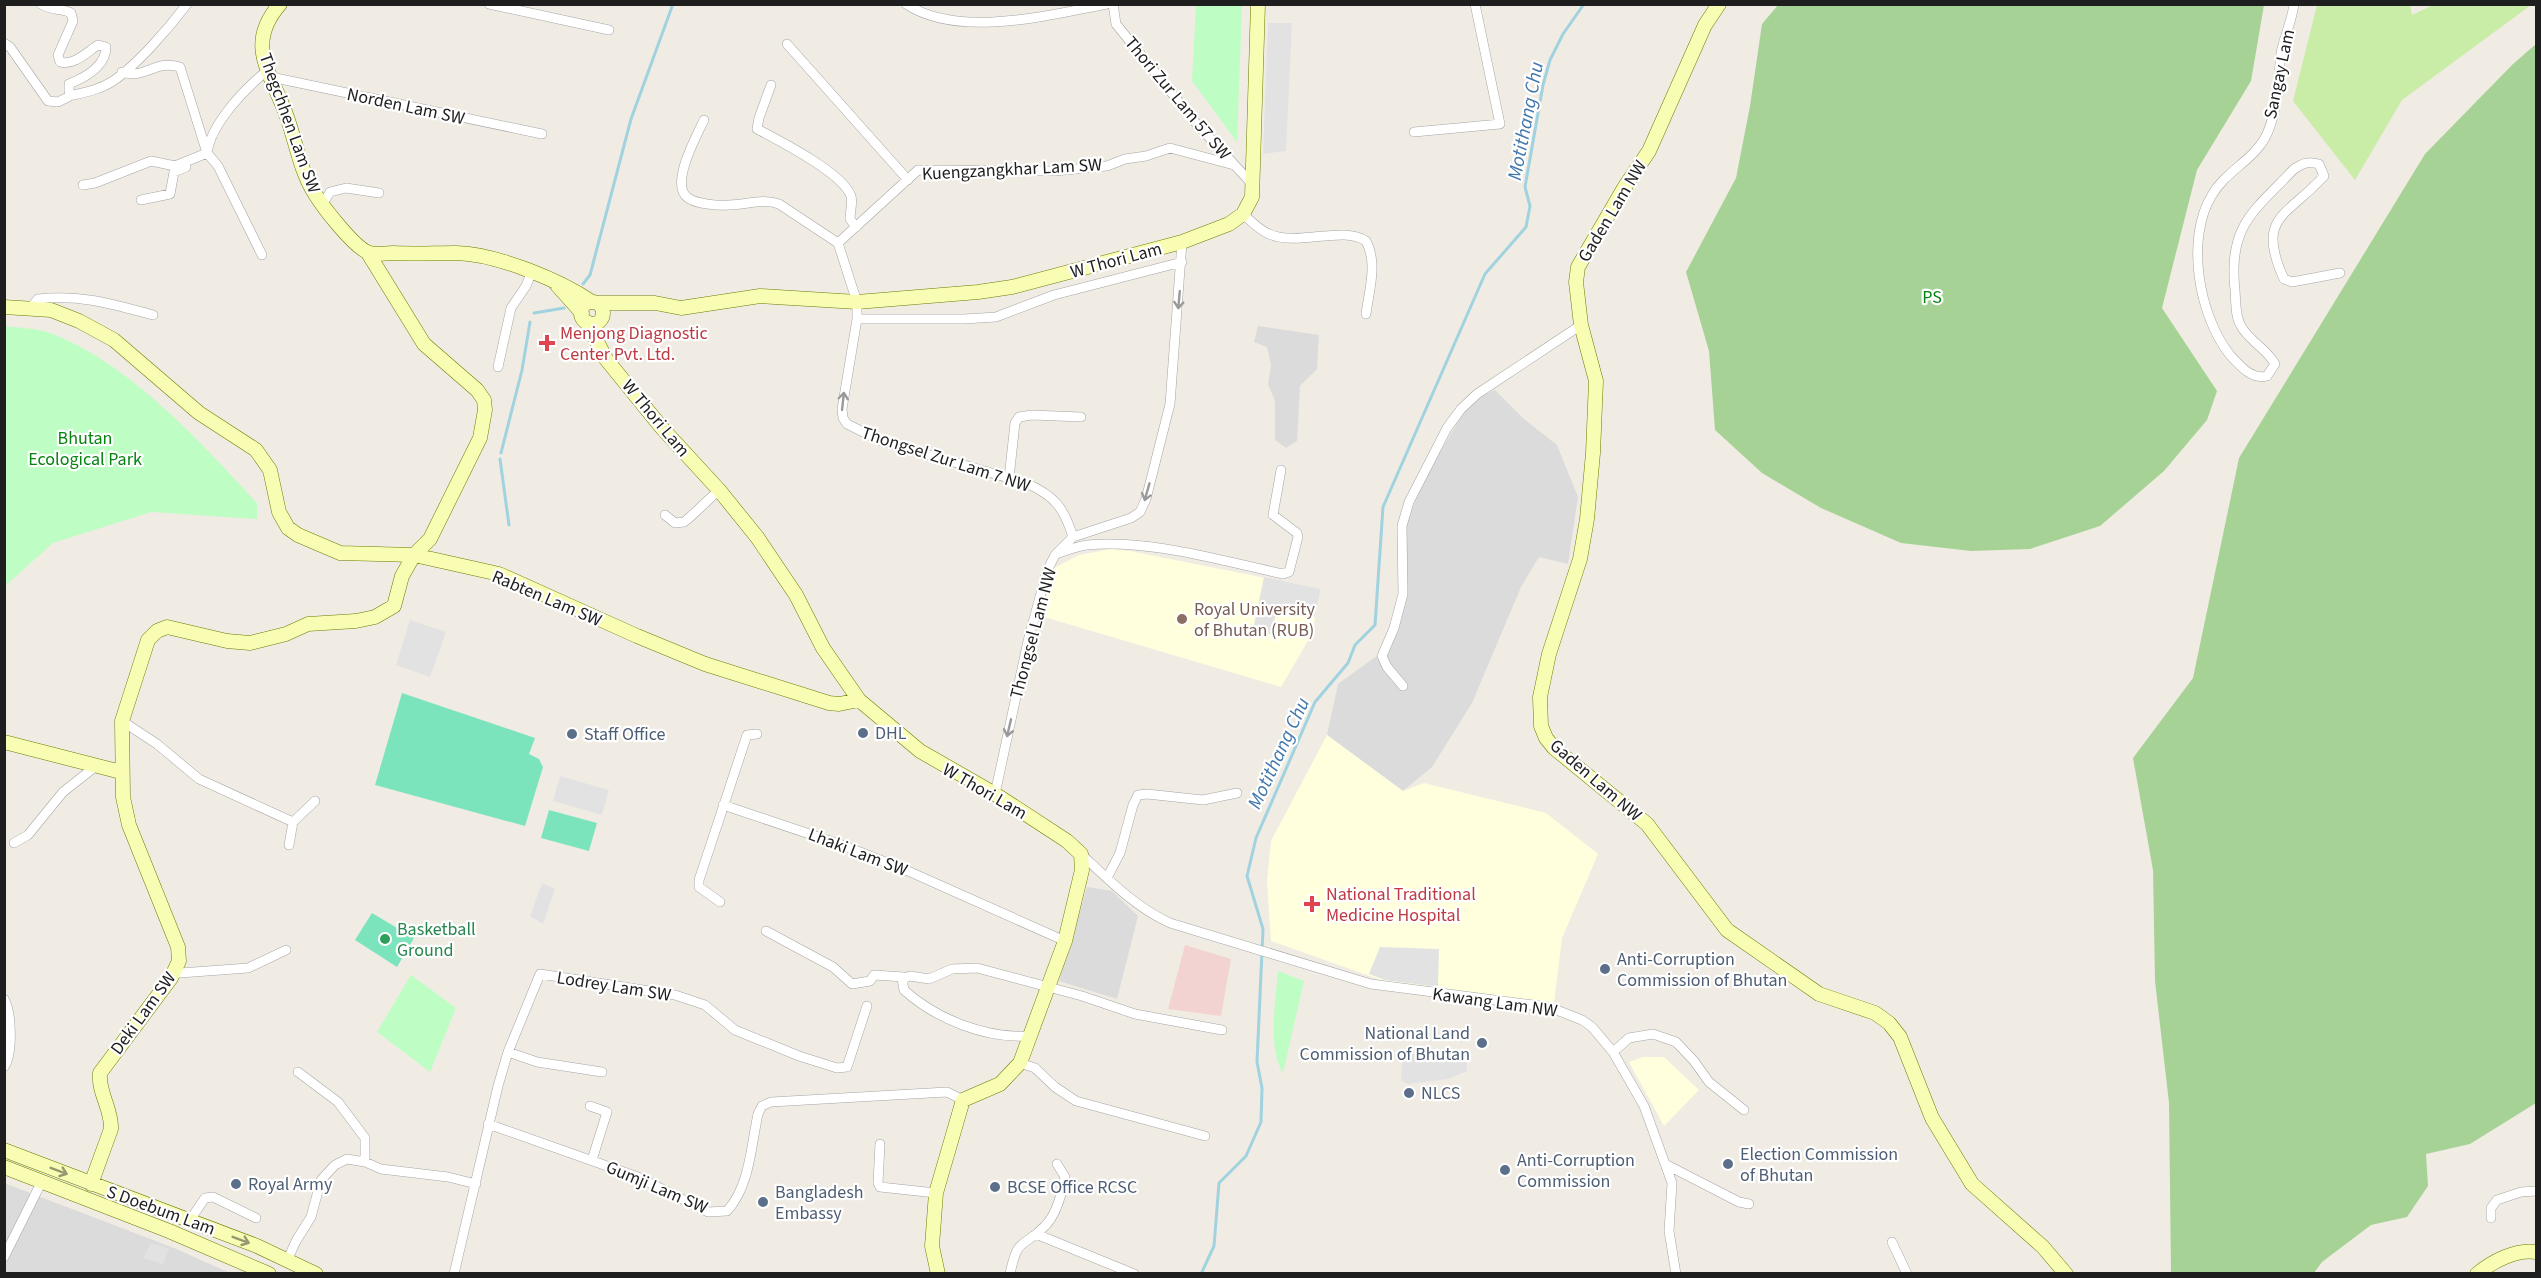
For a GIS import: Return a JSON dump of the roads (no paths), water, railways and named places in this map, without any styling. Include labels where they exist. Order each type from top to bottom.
[{"type":"main road","name":"Thegchhen Lam SW","points":[[280,4],[270,15],[263,33],[261,51],[290,123],[307,179],[322,205],[338,225],[368,253],[424,344],[477,390],[484,400],[485,410],[480,438],[430,540],[414,555]]},
{"type":"main road","points":[[1243,214],[1252,197],[1253,185],[1258,4]]},
{"type":"main road","name":"Gaden Lam NW","points":[[1719,4],[1705,25],[1649,151],[1624,188],[1578,267],[1576,282],[1581,325],[1596,381],[1593,453],[1587,519],[1580,559],[1544,671],[1539,713],[1546,738],[1567,759],[1647,824],[1727,930],[1819,994],[1875,1013],[1889,1023],[1899,1037],[1932,1118],[1972,1184],[2043,1247],[2066,1274]]},
{"type":"main road","name":"W Thori Lam","points":[[1081,854],[1067,841],[995,794],[920,752],[859,700],[824,648],[796,594],[757,537],[719,490],[662,428],[606,359],[594,312],[631,302],[655,303],[681,308],[760,296],[857,302],[1012,287],[1182,242],[1229,224],[1243,214]]},
{"type":"main road","points":[[368,253],[460,253],[532,271],[554,282],[594,312]]},
{"type":"main road","name":"Rabten Lam SW","points":[[4,307],[51,310],[79,321],[114,340],[198,413],[256,450],[270,470],[279,512],[288,528],[298,535],[340,553],[414,555],[499,574],[637,636],[716,667],[829,703],[839,704],[859,700]]},
{"type":"main road","name":"Deki Lam SW","points":[[91,1184],[111,1129],[111,1120],[99,1085],[100,1073],[175,971],[179,961],[178,947],[129,825],[123,797],[122,721],[148,640],[157,631],[166,627],[175,627],[227,641],[250,643],[286,634],[308,624],[356,621],[375,617],[394,606],[402,576],[414,555]]},
{"type":"main road","points":[[4,742],[122,772]]},
{"type":"main road","points":[[938,1274],[932,1246],[936,1193],[963,1100],[1000,1084],[1020,1063],[1065,941],[1082,870],[1081,854]]},
{"type":"main road","name":"S Doebum Lam","points":[[4,1150],[257,1246],[316,1274]]},
{"type":"main road","name":"S Doebum Lam","points":[[4,1167],[169,1231],[269,1274]]},
{"type":"main road","points":[[2477,1274],[2487,1266],[2520,1251],[2536,1252]]},
{"type":"street","points":[[41,4],[47,8],[66,10],[71,13],[73,21],[58,55],[60,62],[76,60],[98,45],[106,48],[106,54],[96,69],[84,78],[69,84],[69,92],[72,95]]},
{"type":"street","points":[[4,43],[10,47],[48,101],[58,102],[113,81],[149,48],[187,4]]},
{"type":"street","points":[[489,4],[609,30]]},
{"type":"street","points":[[906,4],[946,20],[966,22],[1051,16],[1107,4]]},
{"type":"street","name":"Thori Zur Lam 57 SW","points":[[1113,4],[1116,24],[1196,123],[1253,185]]},
{"type":"street","points":[[1414,132],[1500,124],[1475,4]]},
{"type":"street","name":"Sangay Lam","points":[[2294,4],[2281,53],[2276,100],[2265,138],[2212,194],[2201,222],[2198,269],[2202,297],[2208,316],[2228,352],[2244,370],[2261,378],[2267,376],[2275,364],[2240,326],[2232,264],[2235,248],[2247,219],[2294,169],[2310,162],[2319,164],[2324,176],[2300,196],[2279,219],[2275,227],[2272,248],[2284,279],[2292,282],[2340,273]]},
{"type":"street","points":[[787,44],[908,180]]},
{"type":"street","points":[[122,72],[133,76],[166,64],[180,68],[207,153],[218,165],[262,255]]},
{"type":"street","points":[[141,200],[170,194],[174,172],[185,168],[207,153],[219,125],[236,100],[245,89],[269,74]]},
{"type":"street","name":"Norden Lam SW","points":[[269,74],[542,134]]},
{"type":"street","points":[[771,85],[759,118],[758,129],[840,180],[852,197],[850,219],[856,227]]},
{"type":"street","points":[[704,120],[691,145],[682,173],[682,191],[687,198],[728,206],[769,201],[779,204],[838,243],[857,302]]},
{"type":"street","name":"Kuengzangkhar Lam SW","points":[[838,243],[918,170],[1054,171],[1107,166],[1170,148],[1234,165]]},
{"type":"street","points":[[83,185],[95,183],[151,160],[175,165],[207,153]]},
{"type":"street","points":[[322,205],[330,192],[346,188],[379,193]]},
{"type":"street","points":[[1243,214],[1264,232],[1277,237],[1300,239],[1346,236],[1366,241],[1372,252],[1373,262],[1366,314]]},
{"type":"street","name":"Thongsel Lam NW","points":[[995,794],[1028,641],[1047,570],[1055,555],[1074,537],[1131,518],[1140,512],[1146,499],[1170,404],[1182,242]]},
{"type":"street","points":[[857,319],[964,320],[996,317],[1054,295],[1182,262]]},
{"type":"street","points":[[498,367],[511,308],[526,286],[532,271]]},
{"type":"street","points":[[32,307],[38,299],[64,296],[98,300],[153,315]]},
{"type":"street","name":"Thongsel Zur Lam 7 NW","points":[[857,302],[857,319],[842,409],[843,418],[847,424],[881,441],[1026,483],[1053,498],[1060,506],[1074,537]]},
{"type":"street","points":[[1403,686],[1387,667],[1382,656],[1400,609],[1403,594],[1402,526],[1408,501],[1447,428],[1461,409],[1477,394],[1581,325]]},
{"type":"street","points":[[1009,478],[1015,423],[1019,417],[1032,415],[1081,417]]},
{"type":"street","points":[[1055,555],[1085,545],[1113,544],[1172,550],[1283,574],[1289,572],[1298,537],[1297,533],[1273,514],[1281,470]]},
{"type":"street","points":[[665,515],[675,523],[684,522],[719,490]]},
{"type":"street","points":[[122,721],[157,744],[199,780],[293,822]]},
{"type":"street","points":[[720,902],[699,887],[699,880],[747,735],[757,734]]},
{"type":"street","points":[[14,843],[28,835],[63,792],[96,766]]},
{"type":"street","points":[[1107,878],[1120,854],[1133,805],[1138,795],[1203,800],[1237,793]]},
{"type":"street","points":[[289,845],[293,822],[315,801]]},
{"type":"street","name":"Lhaki Lam SW","points":[[723,805],[842,845],[908,871],[1065,941]]},
{"type":"street","name":"Kawang Lam NW","points":[[1081,854],[1130,900],[1156,916],[1215,936],[1371,984],[1561,1010],[1592,1027],[1613,1052],[1644,1106],[1672,1183],[1669,1231],[1676,1274]]},
{"type":"street","points":[[766,932],[833,967],[852,984],[870,981],[874,975],[929,979],[952,969],[977,968],[994,971],[1048,989],[1082,996],[1155,1019],[1222,1030]]},
{"type":"street","points":[[175,971],[180,973],[248,968],[286,950]]},
{"type":"street","name":"Lodrey Lam SW","points":[[454,1274],[488,1124],[508,1053],[540,974],[675,995],[705,1005],[735,1030],[799,1056],[837,1068],[847,1066],[867,1006]]},
{"type":"street","points":[[904,977],[901,982],[904,990],[934,1012],[991,1033],[1011,1037],[1030,1036]]},
{"type":"street","points":[[4,999],[9,1023],[4,1067]]},
{"type":"street","points":[[1613,1052],[1629,1038],[1653,1034],[1676,1042],[1709,1082],[1744,1110]]},
{"type":"street","points":[[508,1053],[537,1062],[602,1072]]},
{"type":"street","points":[[1020,1063],[1035,1068],[1054,1087],[1076,1101],[1205,1136]]},
{"type":"street","points":[[298,1072],[339,1102],[365,1138],[365,1162]]},
{"type":"street","name":"Gumji Lam SW","points":[[488,1124],[638,1177],[708,1212],[727,1211],[735,1202],[744,1181],[758,1114],[762,1106],[771,1102],[947,1092],[963,1100]]},
{"type":"street","points":[[590,1106],[608,1112],[592,1160]]},
{"type":"street","points":[[880,1144],[878,1183],[880,1188],[936,1193]]},
{"type":"street","points":[[287,1261],[311,1217],[321,1180],[335,1165],[347,1159],[365,1162],[381,1169],[448,1177],[476,1184]]},
{"type":"street","points":[[1010,1274],[1015,1252],[1024,1240],[1048,1224],[1063,1190],[1065,1177],[1058,1164]]},
{"type":"street","points":[[1665,1164],[1739,1202],[1749,1203]]},
{"type":"street","points":[[4,1257],[42,1181]]},
{"type":"street","points":[[2491,1218],[2491,1209],[2497,1200],[2521,1192],[2536,1191]]},
{"type":"street","points":[[189,1220],[204,1198],[213,1197],[256,1218]]},
{"type":"street","points":[[1036,1234],[1134,1274]]},
{"type":"street","points":[[1892,1242],[1907,1274]]},
{"type":"waterway","points":[[583,284],[590,275],[631,119],[673,4]]},
{"type":"waterway","name":"Motithang Chu","points":[[1201,1274],[1214,1246],[1219,1183],[1246,1156],[1261,1122],[1262,1088],[1257,1062],[1263,929],[1247,876],[1256,838],[1315,702],[1348,663],[1355,645],[1375,625],[1383,507],[1485,274],[1526,227],[1530,206],[1525,187],[1543,85],[1550,60],[1563,34],[1584,4]]},
{"type":"waterway","points":[[534,313],[564,308]]},
{"type":"waterway","points":[[501,453],[522,370],[530,322]]},
{"type":"waterway","points":[[500,459],[509,525]]},
{"type":"place","name":"Menjong Diagnostic Center Pvt. Ltd.","points":[[547,343]]},
{"type":"place","name":"Royal University of Bhutan (RUB)","points":[[1182,619]]},
{"type":"place","name":"DHL","points":[[863,733]]},
{"type":"place","name":"Staff Office","points":[[572,734]]},
{"type":"place","name":"National Traditional Medicine Hospital","points":[[1312,904]]},
{"type":"place","name":"Basketball Ground","points":[[385,939]]},
{"type":"place","name":"Anti-Corruption Commission of Bhutan","points":[[1605,969]]},
{"type":"place","name":"National Land Commission of Bhutan","points":[[1482,1043]]},
{"type":"place","name":"NLCS","points":[[1409,1093]]},
{"type":"place","name":"Election Commission of Bhutan","points":[[1728,1164]]},
{"type":"place","name":"Anti-Corruption Commission","points":[[1505,1170]]},
{"type":"place","name":"Royal Army","points":[[236,1184]]},
{"type":"place","name":"BCSE Office RCSC","points":[[995,1187]]},
{"type":"place","name":"Bangladesh Embassy","points":[[763,1202]]},
{"type":"park label","name":"PS","points":[[1932,297]]},
{"type":"park label","name":"Bhutan Ecological Park","points":[[85,448]]}]
